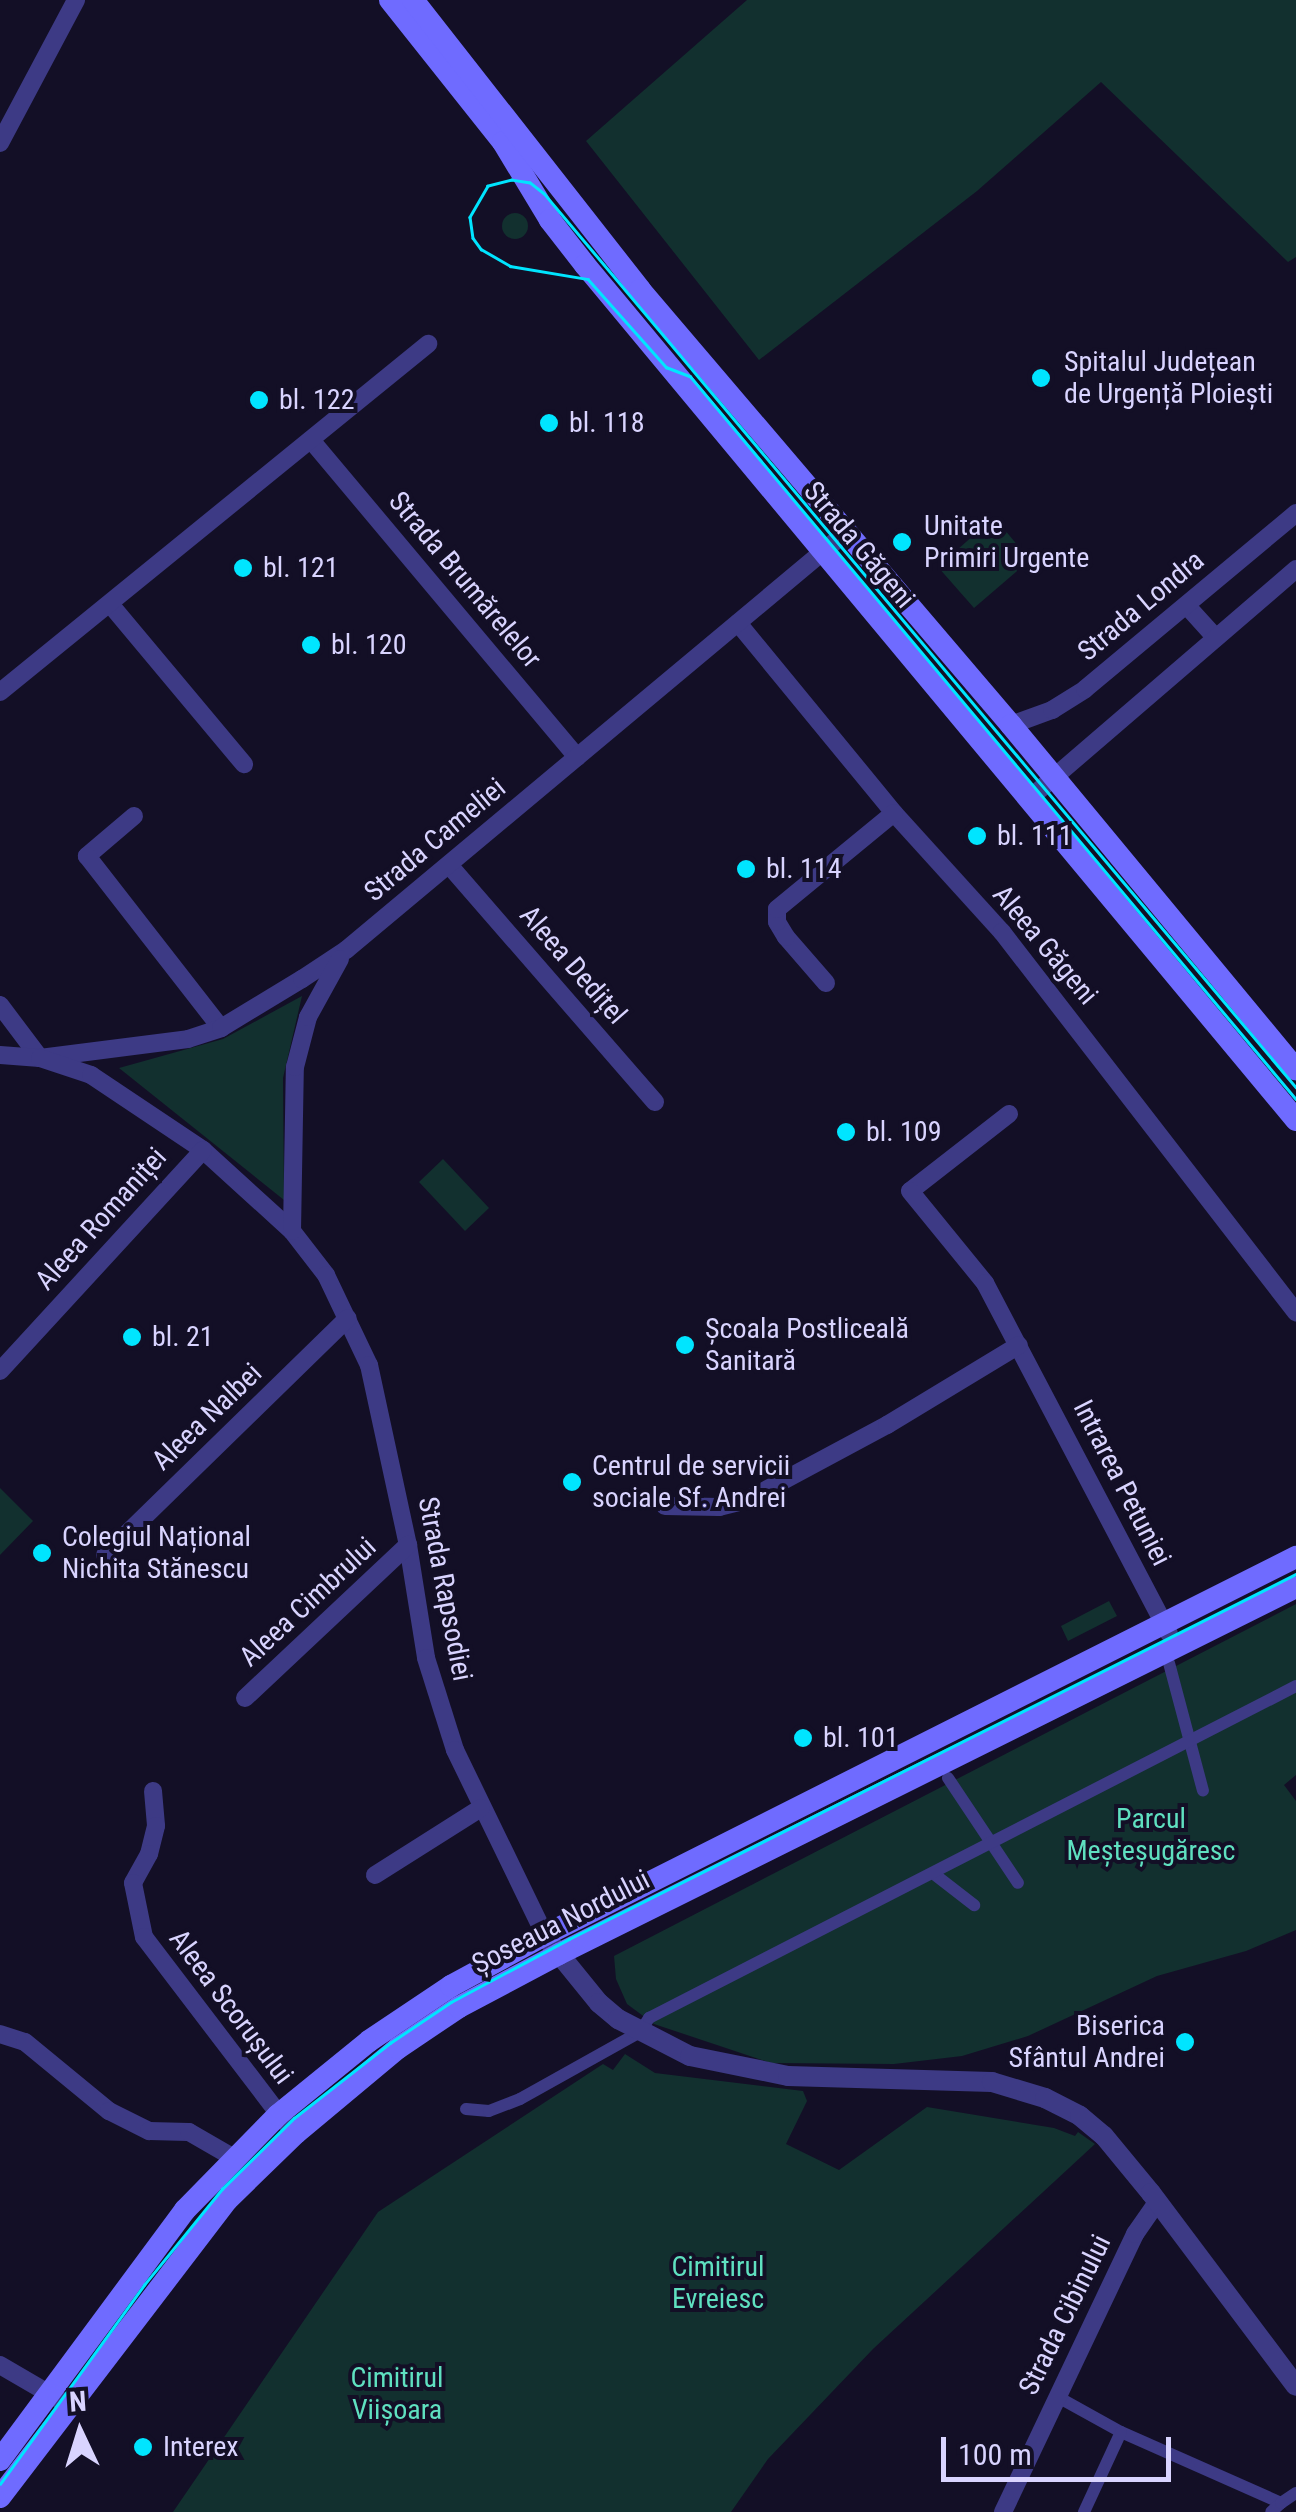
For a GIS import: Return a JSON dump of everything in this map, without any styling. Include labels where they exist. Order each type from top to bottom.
[{"type":"main road","name":"Strada Găgeni","points":[[390,0],[511,137],[844,534],[1012,725],[1296,1070]]},
{"type":"main road","name":"Strada Găgeni","points":[[413,0],[511,137],[550,220],[585,265],[1296,1120]]},
{"type":"main road","name":"Șoseaua Nordului","points":[[0,2498],[227,2200],[296,2132],[398,2048],[552,1945],[1069,1672],[1077,1656],[1146,1620],[1163,1623],[1296,1557]]},
{"type":"main road","name":"Șoseaua Nordului","points":[[0,2460],[173,2225],[278,2115],[396,2022],[552,1945],[1174,1655],[1296,1587]]},
{"type":"street","points":[[0,143],[76,0]]},
{"type":"street","points":[[0,692],[428,344]]},
{"type":"street","name":"Strada Brumărelelor","points":[[310,440],[577,757]]},
{"type":"street","name":"Strada Londra","points":[[1012,725],[1052,710],[1085,688],[1296,513]]},
{"type":"street","name":"Strada Cameliei","points":[[0,1056],[40,1058],[147,1047],[221,1028],[346,950],[844,534]]},
{"type":"street","points":[[1030,798],[1296,570]]},
{"type":"street","points":[[110,604],[244,764]]},
{"type":"street","points":[[1187,606],[1216,638]]},
{"type":"street","name":"Aleea Găgeni","points":[[738,623],[894,813],[1002,932],[1296,1313]]},
{"type":"street","points":[[826,983],[786,937],[778,922],[778,909],[894,813]]},
{"type":"street","points":[[134,816],[87,856],[221,1028]]},
{"type":"street","name":"Aleea Dedițel","points":[[449,865],[655,1102]]},
{"type":"street","points":[[292,1231],[293,1090],[300,1040],[317,995],[346,950]]},
{"type":"street","points":[[0,1005],[40,1058]]},
{"type":"street","name":"Strada Rapsodiei","points":[[40,1058],[91,1075],[203,1150],[292,1231],[326,1275],[369,1365],[408,1545],[426,1658],[455,1750],[552,1945]]},
{"type":"street","name":"Intrarea Petuniei","points":[[1009,1114],[910,1191],[985,1283],[1163,1623],[1174,1655]]},
{"type":"street","name":"Aleea Romaniței","points":[[0,1370],[203,1150]]},
{"type":"street","name":"Aleea Nalbei","points":[[105,1555],[348,1318]]},
{"type":"street","points":[[665,1506],[719,1507],[746,1500],[887,1425],[1019,1344]]},
{"type":"street","name":"Aleea Cimbrului","points":[[245,1698],[408,1545]]},
{"type":"street","points":[[1174,1655],[1190,1742],[1204,1791]]},
{"type":"street","points":[[466,2108],[489,2111],[520,2100],[640,2032],[649,2018],[1296,1686]]},
{"type":"street","points":[[948,1778],[1018,1883]]},
{"type":"street","name":"Aleea Scorușului","points":[[153,1791],[156,1826],[150,1854],[133,1883],[144,1937],[278,2115],[296,2132]]},
{"type":"street","points":[[376,1875],[481,1808]]},
{"type":"street","points":[[934,1874],[974,1905]]},
{"type":"street","points":[[552,1945],[600,2003],[640,2032],[708,2061],[788,2076],[965,2080],[1016,2088],[1063,2106],[1091,2124],[1158,2201],[1296,2386]]},
{"type":"street","points":[[0,2034],[25,2042],[109,2111],[149,2131],[189,2132],[234,2158]]},
{"type":"street","name":"Strada Cibinului","points":[[1003,2512],[1135,2234],[1158,2201]]},
{"type":"street","points":[[0,2365],[69,2406]]},
{"type":"street","points":[[1056,2396],[1276,2508],[1296,2493]]},
{"type":"street","points":[[1084,2512],[1121,2432]]},
{"type":"green space","points":[[747,0],[1296,0],[1296,257],[1288,262],[1101,82],[977,191],[759,360],[586,141]]},
{"type":"green space","points":[[515,213],[525,216],[525,236],[515,239],[505,236],[502,226],[505,216]]},
{"type":"green space","points":[[994,517],[1030,560],[974,608],[938,567]]},
{"type":"green space","points":[[302,996],[283,1078],[284,1200],[119,1068],[223,1039]]},
{"type":"green space","points":[[443,1159],[489,1208],[465,1231],[419,1182]]},
{"type":"green space","points":[[0,1488],[33,1521],[0,1555]]},
{"type":"green space","points":[[1109,1601],[1117,1616],[1068,1641],[1061,1626]]},
{"type":"green space","name":"Parcul Meșteșugăresc","points":[[1296,1604],[1296,1775],[1284,1785],[1296,1801],[1296,1930],[1246,1951],[1157,1976],[1028,2036],[962,2056],[894,2064],[771,2063],[654,2024],[627,2004],[616,1979],[614,1956]]},
{"type":"green space","name":"Cimitirul Evreiesc","points":[[625,2054],[655,2073],[803,2091],[807,2101],[786,2144],[839,2170],[927,2107],[1054,2128],[1075,2136],[1078,2132],[1095,2144],[873,2349],[768,2459],[731,2512],[173,2512],[378,2212],[603,2064],[613,2070]]},
{"type":"tram line","points":[[1296,1088],[544,194],[530,183],[512,180],[488,186],[470,217],[473,238],[481,249],[510,266],[588,279],[666,367],[690,376],[1296,1099]]},
{"type":"tram line","points":[[0,2484],[144,2285],[222,2189],[294,2118],[390,2043],[451,2002],[569,1939],[1296,1574]]},
{"type":"place","name":"Spitalul Județean de Urgență Ploiești","points":[[1041,378]]},
{"type":"place","name":"bl. 122","points":[[259,400]]},
{"type":"place","name":"bl. 118","points":[[549,423]]},
{"type":"place","name":"Unitate Primiri Urgente","points":[[902,542]]},
{"type":"place","name":"bl. 121","points":[[243,568]]},
{"type":"place","name":"bl. 120","points":[[311,645]]},
{"type":"place","name":"bl. 111","points":[[977,836]]},
{"type":"place","name":"bl. 114","points":[[746,869]]},
{"type":"place","name":"bl. 109","points":[[846,1132]]},
{"type":"place","name":"bl. 21","points":[[132,1337]]},
{"type":"place","name":"Școala Postliceală Sanitară","points":[[685,1345]]},
{"type":"place","name":"Centrul de servicii sociale Sf. Andrei","points":[[572,1482]]},
{"type":"place","name":"Colegiul Național Nichita Stănescu","points":[[42,1553]]},
{"type":"place","name":"bl. 101","points":[[803,1738]]},
{"type":"place","name":"Biserica Sfântul Andrei","points":[[1185,2042]]},
{"type":"place","name":"Interex","points":[[143,2447]]},
{"type":"park label","name":"Cimitirul Viișoara","points":[[397,2394]]}]
